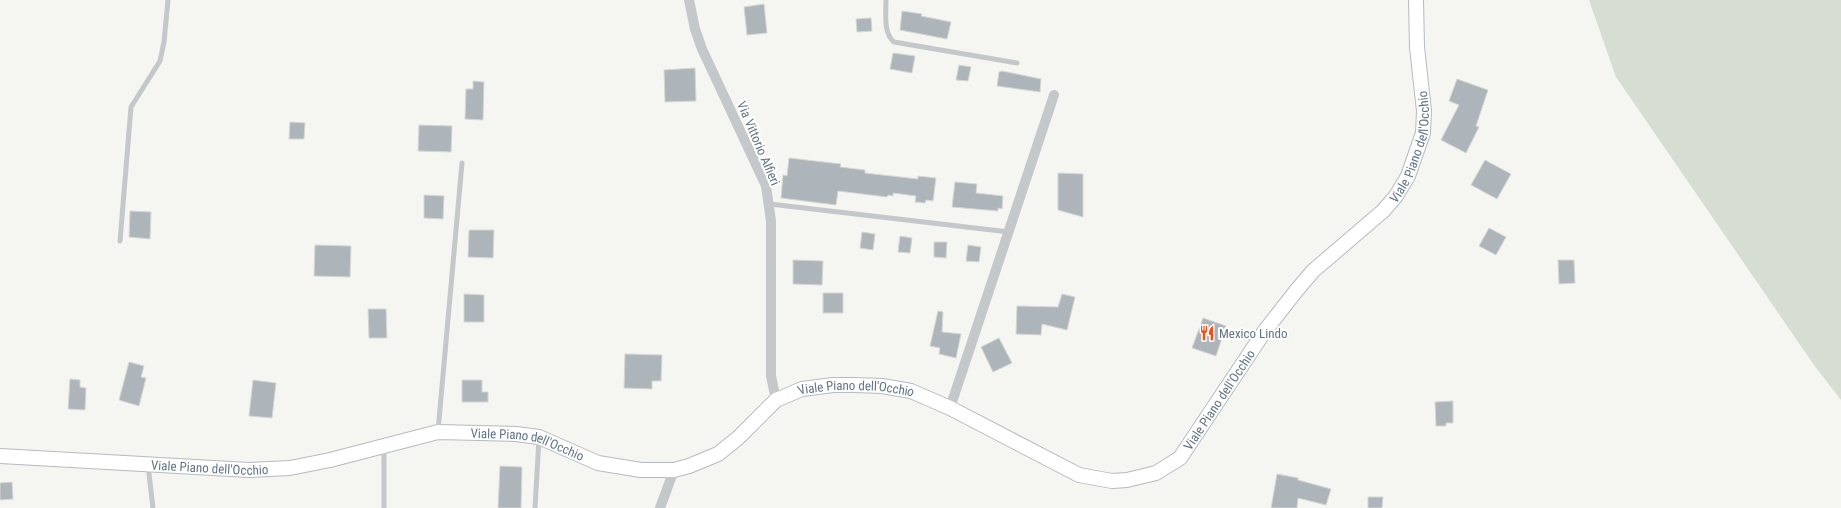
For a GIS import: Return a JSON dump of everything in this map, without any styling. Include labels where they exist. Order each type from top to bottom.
[{"type":"main road","name":"Viale Piano dell'Occhio","points":[[0,456],[249,470],[290,468],[330,460],[438,432],[516,434],[539,437],[606,465],[641,470],[674,470],[689,466],[718,454],[738,438],[776,400],[802,389],[833,385],[875,386],[911,392],[950,408],[1079,475],[1112,481],[1126,480],[1156,473],[1180,458],[1280,310],[1313,271],[1383,211],[1396,196],[1408,176],[1423,133],[1424,111],[1417,47],[1416,0]]},
{"type":"street","name":"Via Vittorio Alfieri","points":[[689,0],[695,29],[702,49],[756,161],[766,186],[770,204],[771,376],[776,400]]},
{"type":"street","points":[[950,408],[1010,232],[1054,95]]},
{"type":"street","points":[[660,508],[674,470]]},
{"type":"lane","points":[[120,241],[131,107],[160,61],[164,42],[168,0]]},
{"type":"lane","points":[[886,0],[887,30],[890,38],[894,42],[1017,63]]},
{"type":"lane","points":[[438,432],[462,163]]},
{"type":"lane","points":[[770,204],[1010,232]]},
{"type":"lane","points":[[535,508],[539,437]]},
{"type":"lane","points":[[384,445],[384,508]]},
{"type":"lane","points":[[148,464],[153,508]]},
{"type":"shaded area","points":[[1589,0],[1841,0],[1841,400],[1814,365],[1616,77]]},
{"type":"building","points":[[764,4],[767,33],[747,35],[744,7]]},
{"type":"building","points":[[902,11],[922,14],[921,16],[951,22],[947,39],[900,30]]},
{"type":"building","points":[[871,18],[872,31],[857,32],[856,19]]},
{"type":"building","points":[[893,53],[915,56],[912,73],[890,69]]},
{"type":"building","points":[[959,65],[971,67],[968,81],[956,80]]},
{"type":"building","points":[[695,68],[696,101],[665,102],[664,70]]},
{"type":"building","points":[[1002,71],[1041,79],[1040,92],[997,86],[999,72]]},
{"type":"building","points":[[1457,79],[1488,90],[1476,126],[1479,127],[1466,153],[1441,140],[1459,105],[1449,101]]},
{"type":"building","points":[[473,81],[484,82],[483,120],[465,119],[466,89],[473,89]]},
{"type":"building","points":[[290,122],[305,123],[304,139],[289,139]]},
{"type":"building","points":[[419,125],[452,126],[451,152],[418,151]]},
{"type":"building","points":[[789,158],[841,164],[840,167],[865,170],[865,173],[918,179],[918,176],[936,178],[933,201],[926,200],[925,203],[915,202],[916,196],[893,193],[893,196],[888,195],[887,197],[838,191],[836,205],[781,198],[783,175],[787,176]]},
{"type":"building","points":[[1485,160],[1511,174],[1497,199],[1471,185]]},
{"type":"building","points":[[1058,173],[1083,174],[1083,217],[1058,210]]},
{"type":"building","points":[[955,182],[977,184],[976,193],[1003,196],[1002,209],[998,208],[998,211],[952,207]]},
{"type":"building","points":[[424,195],[444,196],[443,219],[424,218]]},
{"type":"building","points":[[130,211],[151,212],[150,239],[129,237]]},
{"type":"building","points":[[1489,228],[1506,237],[1496,255],[1479,246]]},
{"type":"building","points":[[469,230],[494,230],[493,258],[468,257]]},
{"type":"building","points":[[862,232],[875,234],[873,250],[860,248]]},
{"type":"building","points":[[900,236],[912,238],[910,253],[898,252]]},
{"type":"building","points":[[934,242],[947,242],[946,258],[934,257]]},
{"type":"building","points":[[315,245],[351,246],[350,277],[314,276]]},
{"type":"building","points":[[968,245],[981,247],[979,262],[966,261]]},
{"type":"building","points":[[793,260],[823,261],[822,285],[793,284]]},
{"type":"building","points":[[1558,260],[1574,260],[1575,283],[1559,284]]},
{"type":"building","points":[[823,293],[843,293],[843,313],[823,313]]},
{"type":"building","points":[[464,294],[484,295],[484,322],[464,322]]},
{"type":"building","points":[[1062,294],[1075,297],[1067,330],[1042,324],[1041,335],[1016,334],[1017,306],[1058,307]]},
{"type":"building","points":[[368,309],[386,309],[387,338],[369,338]]},
{"type":"building","points":[[938,311],[943,312],[942,332],[961,334],[956,358],[939,354],[940,348],[930,346]]},
{"type":"building","points":[[1203,318],[1226,326],[1216,356],[1192,348]]},
{"type":"building","points":[[999,338],[1012,363],[993,372],[981,347]]},
{"type":"building","points":[[625,354],[662,355],[661,381],[652,381],[652,389],[624,388]]},
{"type":"building","points":[[129,362],[144,366],[141,377],[146,378],[139,406],[119,400]]},
{"type":"building","points":[[70,379],[80,380],[80,387],[86,388],[85,410],[68,409]]},
{"type":"building","points":[[253,380],[276,383],[272,418],[249,416]]},
{"type":"building","points":[[462,380],[482,380],[482,392],[488,392],[488,402],[462,402]]},
{"type":"building","points":[[1453,401],[1453,423],[1446,423],[1446,426],[1436,426],[1435,402]]},
{"type":"building","points":[[500,466],[522,467],[521,508],[498,508]]},
{"type":"building","points":[[1277,474],[1298,478],[1298,480],[1331,489],[1326,505],[1298,498],[1297,508],[1271,508]]},
{"type":"building","points":[[12,482],[13,499],[0,500],[0,483]]},
{"type":"building","points":[[1368,497],[1383,497],[1382,508],[1368,508]]},
{"type":"place","name":"Mexico Lindo","points":[[1207,333]]}]
